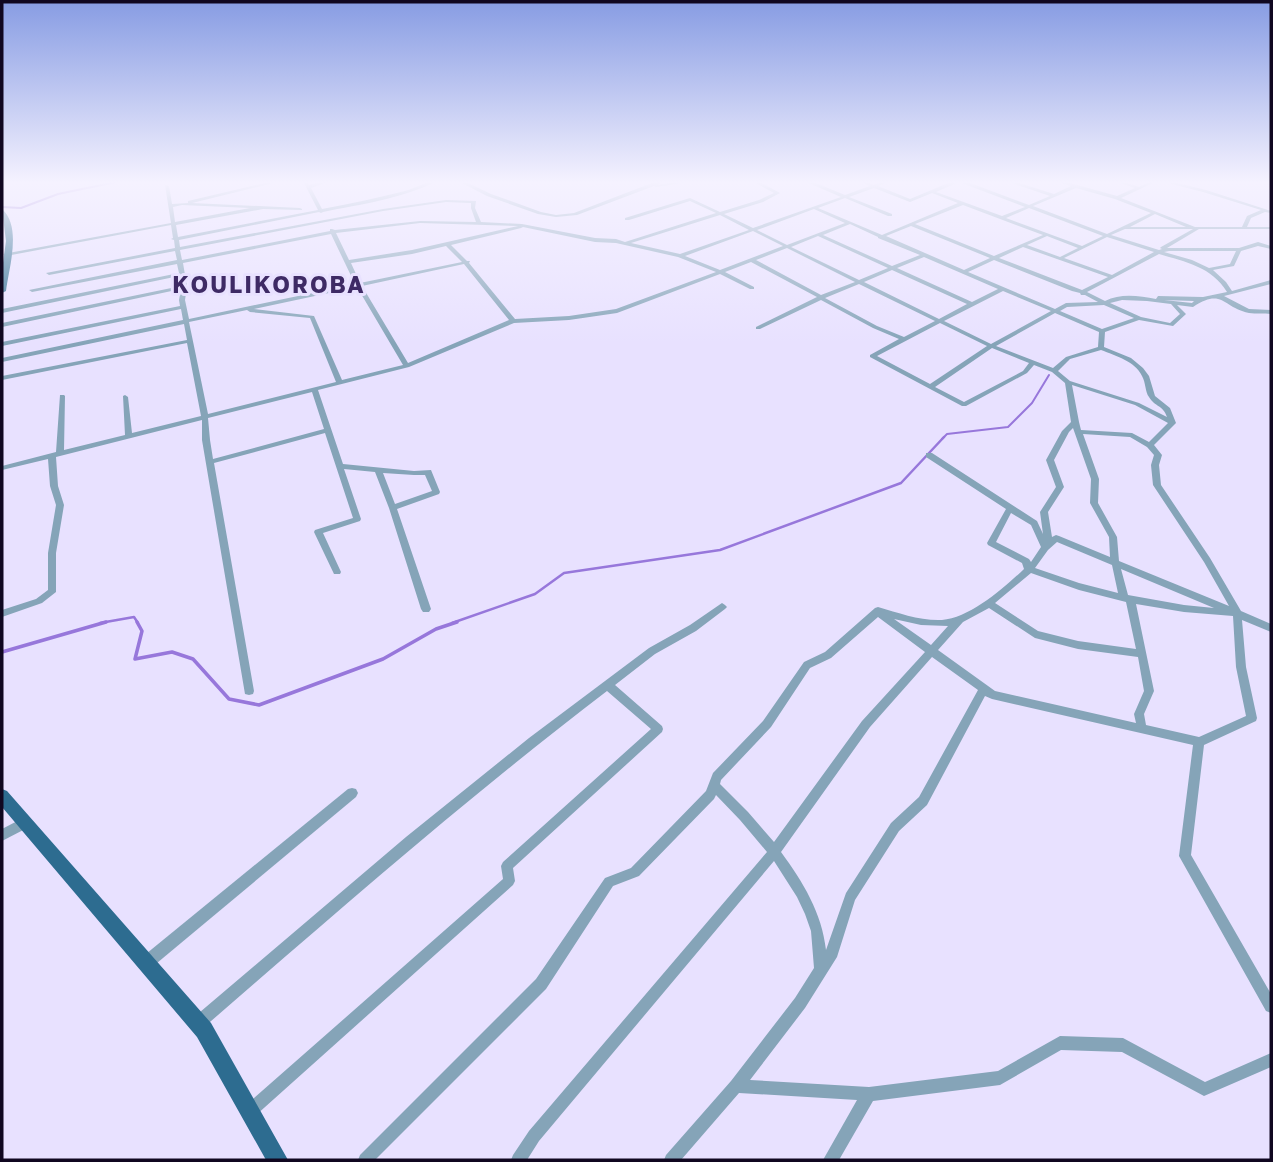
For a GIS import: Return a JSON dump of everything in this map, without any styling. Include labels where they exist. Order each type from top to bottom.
[{"type":"main road","points":[[2,291],[6,254],[11,246],[10,235]]},
{"type":"main road","points":[[2,796],[198,1023],[278,1160]]},
{"type":"street","points":[[6,254],[114,235]]},
{"type":"street","points":[[174,235],[184,287],[183,307],[205,418],[249,691]]},
{"type":"street","points":[[174,239],[192,235]]},
{"type":"street","points":[[49,273],[250,235]]},
{"type":"street","points":[[32,290],[317,235]]},
{"type":"street","points":[[335,235],[358,284],[407,366]]},
{"type":"street","points":[[348,262],[489,235]]},
{"type":"street","points":[[574,235],[680,256],[752,288]]},
{"type":"street","points":[[623,243],[649,235]]},
{"type":"street","points":[[680,256],[735,235]]},
{"type":"street","points":[[764,235],[991,346],[1054,371],[1068,382],[1137,404],[1172,424]]},
{"type":"street","points":[[2,468],[407,366],[513,321],[569,318],[617,311],[818,235]]},
{"type":"street","points":[[820,235],[971,304]]},
{"type":"street","points":[[876,235],[1102,331],[1139,317]]},
{"type":"street","points":[[880,237],[884,235]]},
{"type":"street","points":[[939,235],[1139,317],[1171,324],[1183,314],[1173,305]]},
{"type":"street","points":[[963,272],[1046,235]]},
{"type":"street","points":[[1051,235],[1084,248]]},
{"type":"street","points":[[1061,258],[1110,235]]},
{"type":"street","points":[[1110,235],[1127,243],[1211,269],[1224,280],[1230,292]]},
{"type":"street","points":[[1083,292],[1186,235]]},
{"type":"street","points":[[1096,242],[1127,243]]},
{"type":"street","points":[[1159,251],[1239,250],[1258,244],[1271,247]]},
{"type":"street","points":[[448,245],[468,262],[496,304],[513,321]]},
{"type":"street","points":[[1024,246],[1113,277]]},
{"type":"street","points":[[1211,269],[1232,265],[1239,250]]},
{"type":"street","points":[[758,328],[822,297],[924,255]]},
{"type":"street","points":[[752,260],[875,327],[904,339]]},
{"type":"street","points":[[2,360],[468,262]]},
{"type":"street","points":[[2,311],[181,274]]},
{"type":"street","points":[[1154,302],[1159,298],[1199,299],[1219,296],[1271,282]]},
{"type":"street","points":[[2,325],[184,287]]},
{"type":"street","points":[[1002,289],[872,356],[964,405],[1025,372],[1032,364]]},
{"type":"street","points":[[1083,292],[1084,303]]},
{"type":"street","points":[[1219,296],[1248,311],[1271,312]]},
{"type":"street","points":[[931,387],[991,346],[1066,305],[1105,303],[1109,299],[1129,297],[1173,305],[1193,305],[1199,299]]},
{"type":"street","points":[[2,344],[183,307]]},
{"type":"street","points":[[242,309],[312,317],[340,383]]},
{"type":"street","points":[[1101,348],[1102,331]]},
{"type":"street","points":[[2,378],[189,341]]},
{"type":"street","points":[[1054,371],[1068,358],[1101,348],[1137,362],[1148,378],[1152,397],[1168,409],[1172,424]]},
{"type":"street","points":[[1068,382],[1076,422],[1095,480],[1094,503],[1113,537],[1115,561],[1142,654],[1149,691],[1139,714],[1142,729]]},
{"type":"street","points":[[315,390],[357,519],[318,532],[337,572]]},
{"type":"street","points":[[2,614],[39,601],[52,592],[52,553],[60,505],[54,486],[62,396]]},
{"type":"street","points":[[125,397],[129,436]]},
{"type":"street","points":[[1046,548],[1047,523],[1044,512],[1060,487],[1050,460],[1066,431],[1076,422]]},
{"type":"street","points":[[1150,444],[1172,424]]},
{"type":"street","points":[[210,462],[328,430]]},
{"type":"street","points":[[878,611],[992,695],[1199,742],[1252,718],[1241,667],[1237,613],[1207,560],[1157,485],[1155,465],[1158,455],[1150,444],[1132,435],[1079,432]]},
{"type":"street","points":[[929,455],[1034,523],[1046,548]]},
{"type":"street","points":[[339,466],[428,472],[436,492],[393,508]]},
{"type":"street","points":[[377,470],[393,508],[426,609]]},
{"type":"street","points":[[1010,508],[991,543],[1026,561],[1028,569]]},
{"type":"street","points":[[878,611],[929,622],[946,623],[960,619],[990,604],[1028,569],[1056,538],[1271,628]]},
{"type":"street","points":[[1028,569],[1072,586],[1127,598],[1210,612],[1237,613]]},
{"type":"street","points":[[990,604],[1035,634],[1078,645],[1142,654]]},
{"type":"street","points":[[198,1023],[420,832],[533,741],[652,652],[722,607]]},
{"type":"street","points":[[365,1160],[541,984],[609,882],[635,872],[710,795],[717,777],[767,724],[807,665],[828,655],[878,611]]},
{"type":"street","points":[[517,1160],[534,1136],[774,852],[866,724],[960,619]]},
{"type":"street","points":[[250,1111],[509,881],[507,866],[658,729],[609,686]]},
{"type":"street","points":[[671,1160],[736,1086],[800,1003],[832,952],[850,897],[895,827],[923,801],[984,688]]},
{"type":"street","points":[[1199,742],[1185,856],[1271,1006]]},
{"type":"street","points":[[714,786],[742,812],[774,852],[807,902],[817,930],[821,969]]},
{"type":"street","points":[[146,963],[352,793]]},
{"type":"street","points":[[2,835],[25,823]]},
{"type":"street","points":[[736,1086],[869,1094],[1000,1078],[1060,1043],[1123,1045],[1204,1089],[1271,1060]]},
{"type":"street","points":[[831,1160],[869,1094]]},
{"type":"waterway","points":[[944,437],[947,434],[1008,427],[1032,403],[1049,375]]},
{"type":"waterway","points":[[452,623],[535,594],[564,573],[720,550],[901,483],[944,437]]},
{"type":"waterway","points":[[100,623],[134,617],[138,623]]},
{"type":"waterway","points":[[2,652],[106,622]]},
{"type":"waterway","points":[[137,622],[142,631],[135,659],[172,652],[193,659],[229,699],[259,705],[383,659],[436,629],[457,622]]},
{"type":"district","name":"KOULIKOROBA","points":[[269,284]]}]
